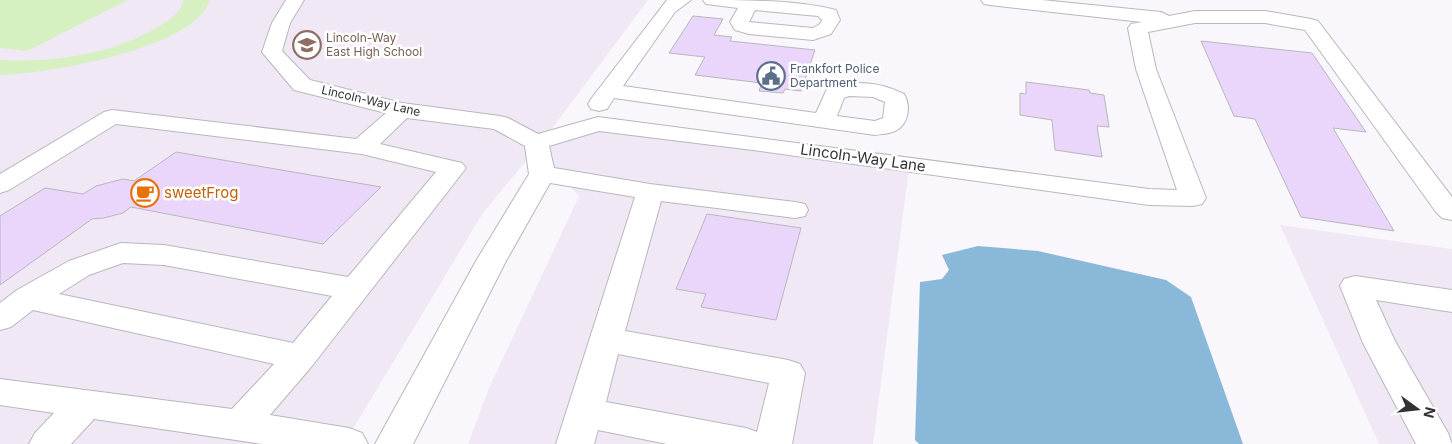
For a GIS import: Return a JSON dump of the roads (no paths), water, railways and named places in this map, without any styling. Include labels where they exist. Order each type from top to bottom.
[{"type":"street","name":"Lincoln-Way Lane","points":[[295,0],[281,23],[272,52],[302,84],[402,110],[500,123],[536,142],[598,124],[753,143],[1149,197],[1193,198],[1146,69],[1138,28],[1180,20]]},
{"type":"street","points":[[581,129],[669,8],[674,2],[682,0]]},
{"type":"street","points":[[712,0],[749,4]]},
{"type":"street","points":[[990,0],[1180,20],[1195,17],[1265,17],[1311,25],[1445,206],[1452,212]]},
{"type":"street","points":[[608,91],[824,120],[878,127],[888,126],[894,120],[897,105],[896,99],[880,93],[852,89],[842,90],[835,94],[824,120]]},
{"type":"street","points":[[362,147],[402,110]]},
{"type":"street","points":[[0,185],[112,117],[362,147],[453,168],[300,357],[240,425]]},
{"type":"street","points":[[394,444],[491,261],[542,174],[536,142]]},
{"type":"street","points":[[542,174],[650,192],[796,210]]},
{"type":"street","points":[[650,192],[580,428],[746,444]]},
{"type":"street","points":[[0,319],[28,298],[79,268],[120,253],[164,255],[354,290]]},
{"type":"street","points":[[1435,444],[1379,343],[1355,286],[1452,301]]},
{"type":"street","points":[[28,298],[300,357]]},
{"type":"street","points":[[606,340],[788,373],[772,444]]},
{"type":"street","points":[[1,392],[240,425],[281,438],[348,444]]},
{"type":"street","points":[[48,444],[86,404]]},
{"type":"water","points":[[978,246],[1038,251],[1166,280],[1191,297],[1243,444],[919,444],[915,440],[920,282],[942,279],[949,270],[942,255]]},
{"type":"place","name":"Lincoln-Way East High School","points":[[307,45]]},
{"type":"place","name":"Frankfort Police Department","points":[[771,76]]},
{"type":"place","name":"sweetFrog","points":[[145,193]]}]
